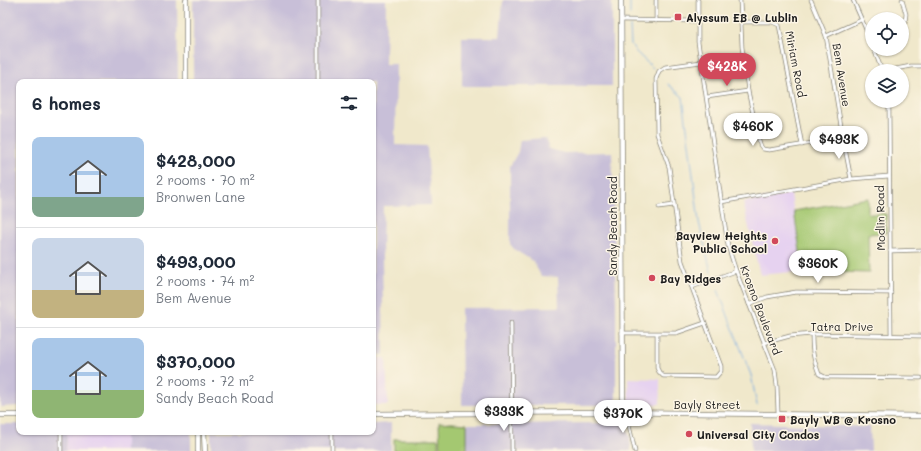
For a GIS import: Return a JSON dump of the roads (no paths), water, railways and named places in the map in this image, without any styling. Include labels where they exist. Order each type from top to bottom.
[{"type":"main road","points":[[186,0],[186,79]]},
{"type":"main road","name":"Sandy Beach Road","points":[[621,0],[622,333],[623,406],[625,412]]},
{"type":"main road","name":"Bayly Street","points":[[376,414],[625,412],[921,416]]},
{"type":"main road","points":[[0,415],[16,415]]},
{"type":"main road","points":[[197,435],[198,451]]},
{"type":"main road","points":[[205,448],[206,435]]},
{"type":"street","points":[[318,0],[318,79]]},
{"type":"street","points":[[656,0],[656,21]]},
{"type":"street","name":"Krosno Boulevard","points":[[698,0],[698,42],[728,246],[774,370],[777,386],[778,413]]},
{"type":"street","points":[[740,0],[742,47],[748,92],[758,141],[763,149],[769,150],[843,138]]},
{"type":"street","name":"Bem Avenue","points":[[811,0],[826,36],[851,179]]},
{"type":"street","points":[[852,0],[865,27]]},
{"type":"street","points":[[902,0],[905,12]]},
{"type":"street","points":[[621,20],[698,21]]},
{"type":"street","points":[[826,36],[861,20]]},
{"type":"street","name":"Miriam Road","points":[[741,22],[772,22],[779,24],[802,145]]},
{"type":"street","points":[[657,334],[657,368],[663,376],[716,377],[721,371],[721,366],[682,261],[668,167],[657,134],[658,70],[665,67],[701,62]]},
{"type":"street","points":[[909,66],[921,66]]},
{"type":"street","points":[[707,96],[748,92]]},
{"type":"street","name":"Modlin Road","points":[[888,108],[891,335]]},
{"type":"street","points":[[722,202],[851,179],[889,176]]},
{"type":"street","points":[[659,207],[674,205]]},
{"type":"street","points":[[890,251],[921,250]]},
{"type":"street","points":[[692,287],[736,271]]},
{"type":"street","points":[[749,304],[767,297],[796,292],[891,293]]},
{"type":"street","points":[[511,322],[512,451]]},
{"type":"street","points":[[622,333],[676,333],[705,323]]},
{"type":"street","points":[[812,334],[812,354],[814,361],[819,374],[825,377],[921,378]]},
{"type":"street","name":"Tatra Drive","points":[[764,343],[790,336],[812,334],[921,336]]},
{"type":"street","name":"Sandy Beach Road","points":[[625,412],[635,451]]},
{"type":"street","points":[[61,435],[61,451]]},
{"type":"street","points":[[332,435],[332,451]]},
{"type":"waterway","points":[[630,0],[630,14]]},
{"type":"waterway","points":[[630,26],[631,44],[636,52],[653,68]]},
{"type":"waterway","points":[[668,84],[683,97],[699,222],[711,272]]},
{"type":"waterway","points":[[718,290],[751,375],[757,405]]},
{"type":"place","name":"Alyssum EB @ Lublin","points":[[678,17]]},
{"type":"place","name":"Bayview Heights Public School","points":[[775,241]]},
{"type":"place","name":"Bay Ridges","points":[[652,278]]},
{"type":"place","name":"Bayly WB @ Krosno","points":[[782,419]]},
{"type":"place","name":"Universal City Condos","points":[[689,434]]}]
